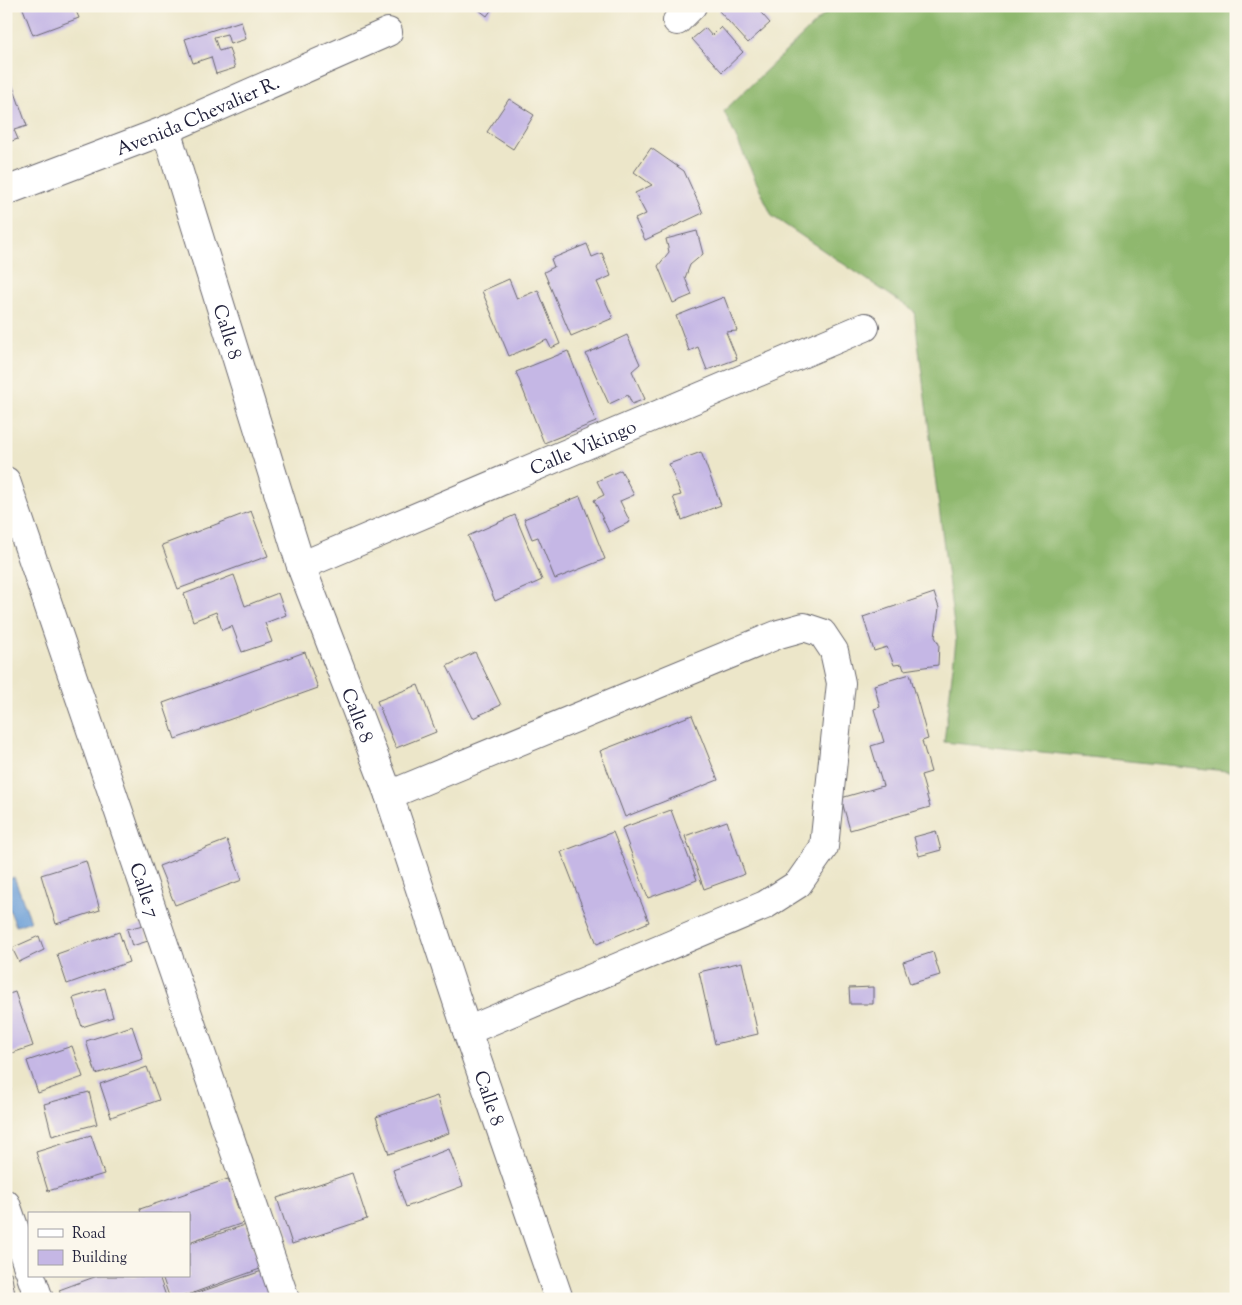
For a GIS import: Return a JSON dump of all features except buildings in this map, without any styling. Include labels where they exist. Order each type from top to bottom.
[{"type":"street","name":"Avenida Chevalier R.","points":[[6,191],[166,130],[388,32]]},
{"type":"street","name":"Calle 8","points":[[166,130],[301,566],[388,795],[559,1299]]},
{"type":"street","name":"Calle Vikingo","points":[[301,566],[865,327]]},
{"type":"street","name":"Calle 7","points":[[6,481],[285,1299]]},
{"type":"street","points":[[388,795],[779,634],[804,627],[822,633],[834,651],[842,683],[824,847],[798,884],[765,905],[467,1031]]},
{"type":"street","points":[[6,1204],[28,1267]]},
{"type":"street","points":[[32,1278],[39,1299]]},
{"type":"green space","points":[[833,6],[1236,6],[1236,772],[944,742],[956,641],[914,311],[772,216],[724,111]]},
{"type":"water","points":[[14,877],[31,921],[16,926],[6,901],[6,880]]}]
